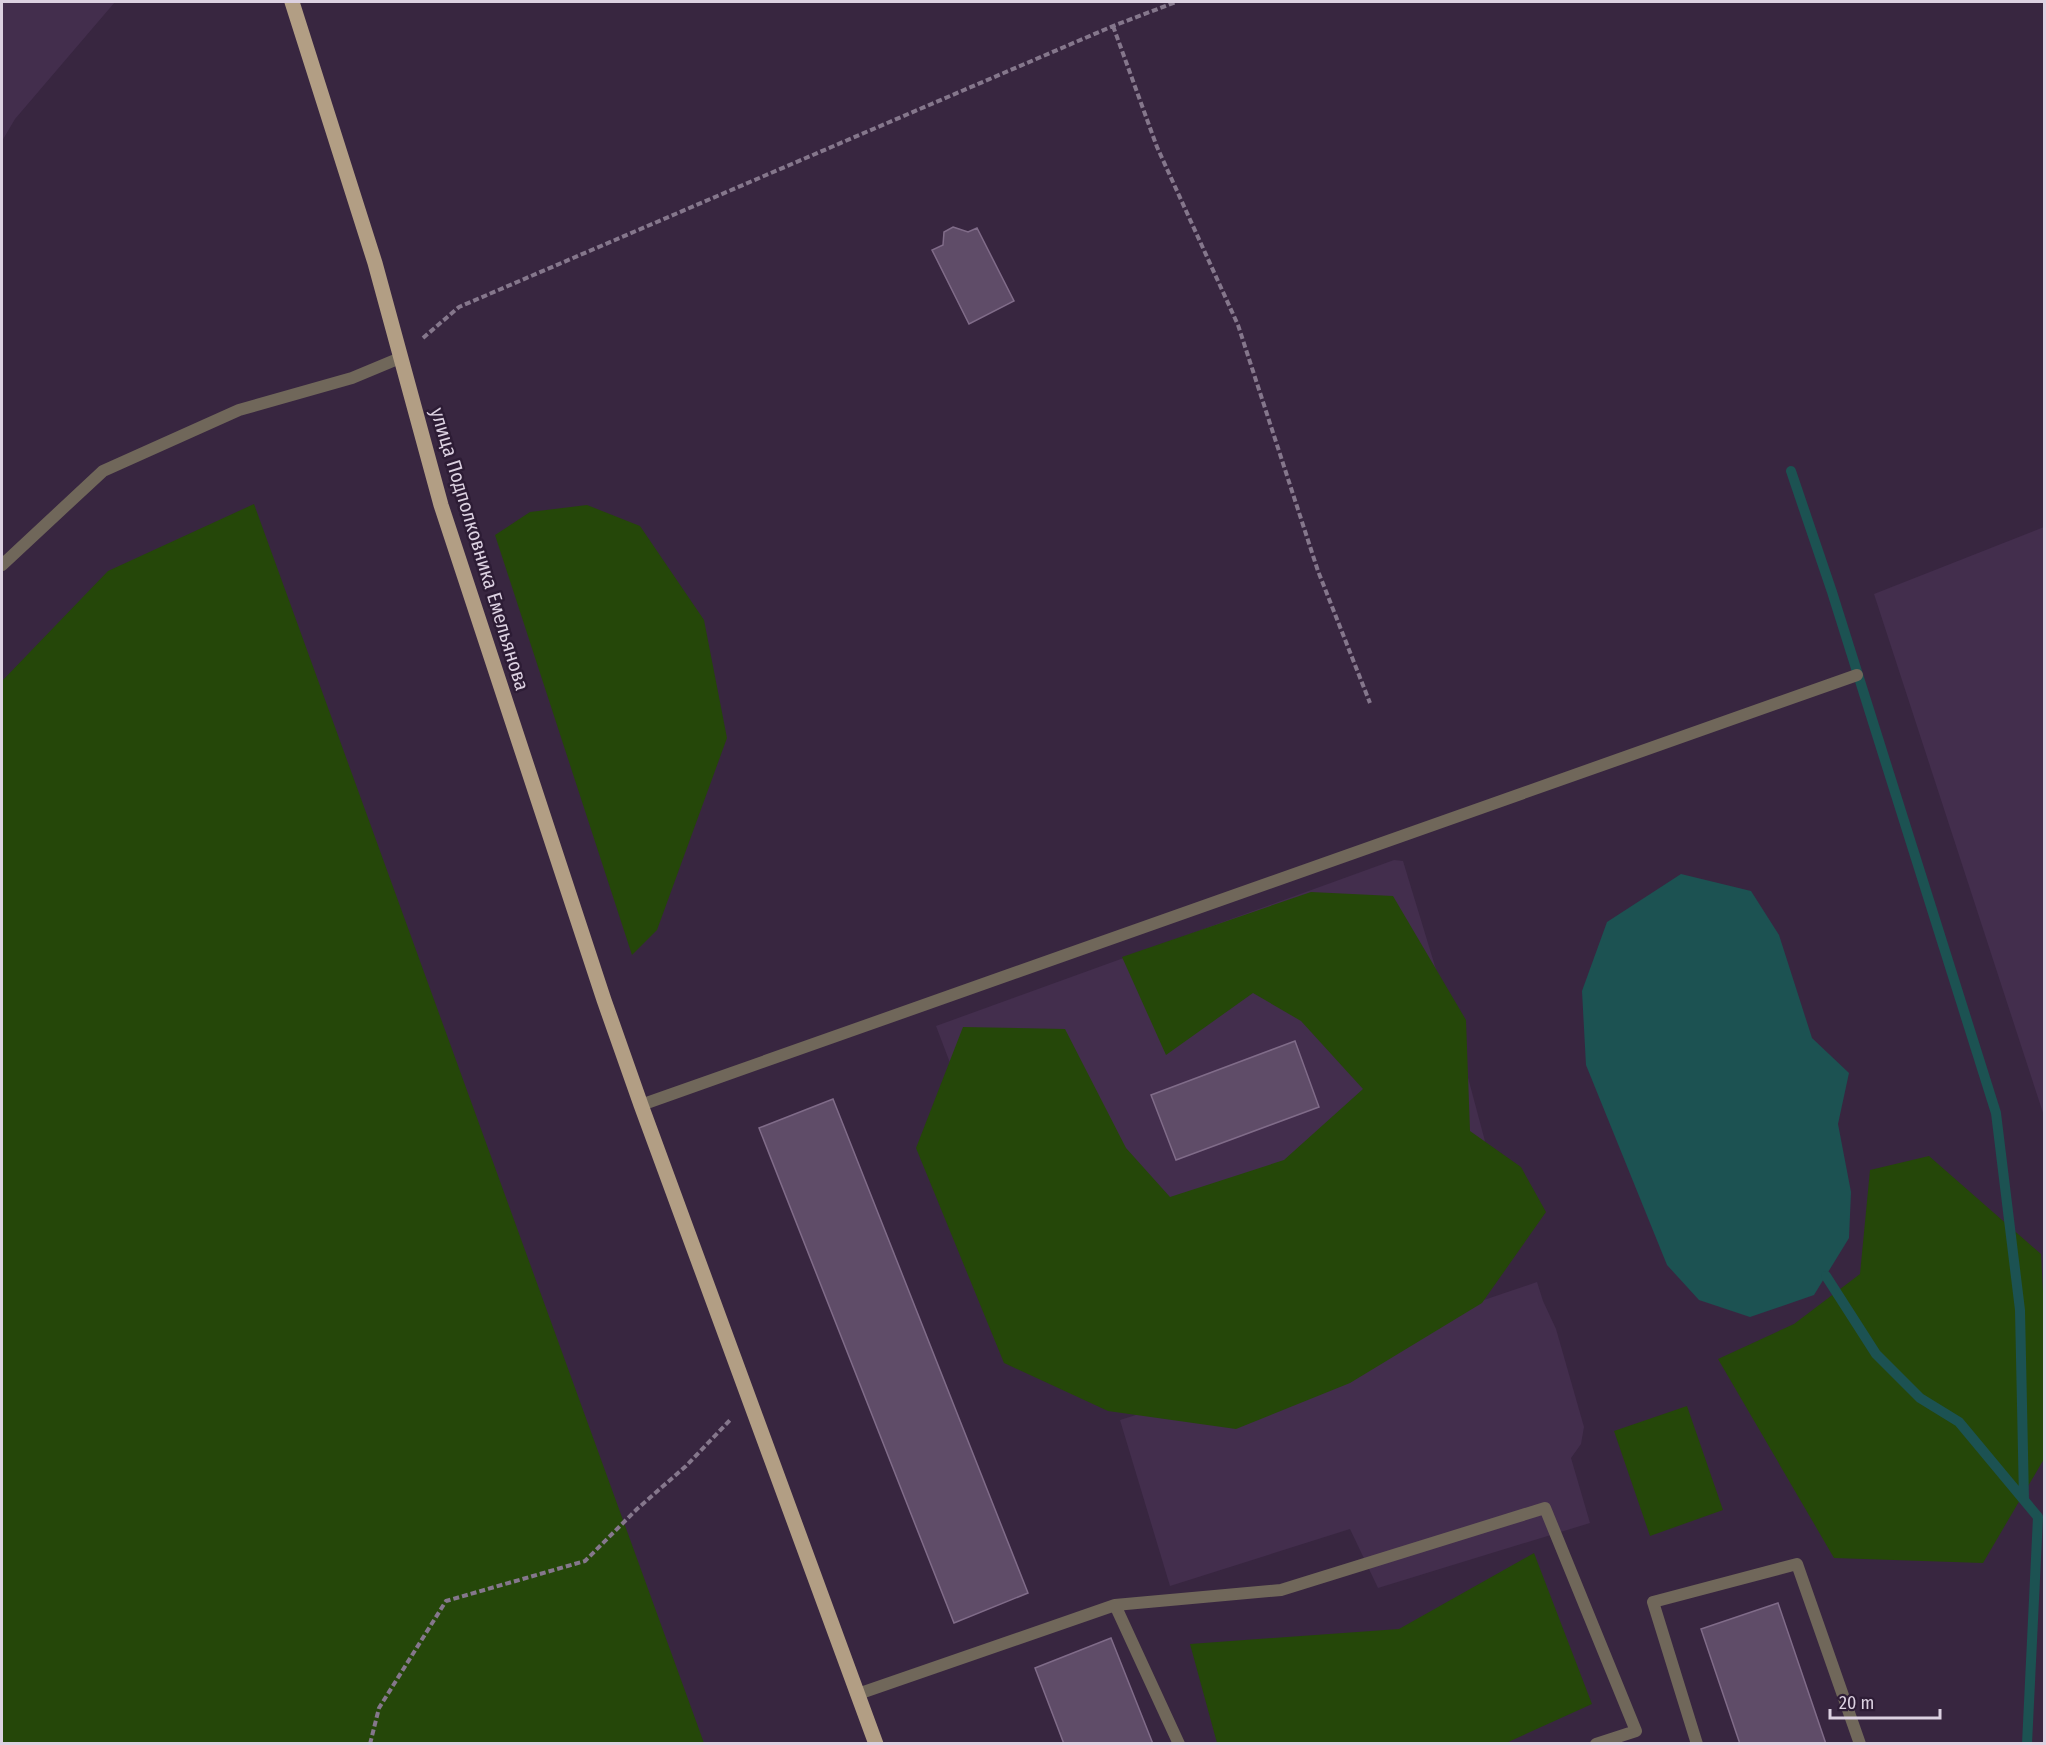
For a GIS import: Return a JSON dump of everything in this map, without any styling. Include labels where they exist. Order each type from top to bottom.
[{"type":"main road","name":"улица Подполковника Емельянова","points":[[292,2],[375,263],[441,505],[604,1000],[876,1743]]},
{"type":"street","points":[[2,564],[103,471],[238,410],[352,378],[400,358]]},
{"type":"street","points":[[641,1105],[1857,675]]},
{"type":"street","points":[[858,1694],[1115,1605],[1281,1590],[1545,1508],[1636,1731],[1596,1743]]},
{"type":"street","points":[[1697,1743],[1653,1602],[1797,1564],[1860,1743]]},
{"type":"street","points":[[1115,1605],[1179,1743]]},
{"type":"path","points":[[400,358],[459,307],[1113,26],[1176,2]]},
{"type":"path","points":[[1113,26],[1157,147],[1238,325],[1318,571],[1370,703]]},
{"type":"path","points":[[370,1743],[379,1708],[446,1601],[585,1561],[637,1509],[686,1466],[749,1400]]},
{"type":"shaded area","points":[[2,2],[115,2],[15,119],[2,141]]},
{"type":"shaded area","points":[[2044,527],[2044,1116],[1874,594]]},
{"type":"shaded area","points":[[1394,860],[1403,861],[1462,1055],[1490,1160],[1123,1323],[952,1068],[936,1026]]},
{"type":"shaded area","points":[[1681,874],[1751,891],[1779,935],[1812,1038],[1849,1073],[1838,1124],[1851,1192],[1849,1238],[1814,1295],[1750,1317],[1699,1300],[1667,1265],[1586,1065],[1582,991],[1607,922]]},
{"type":"shaded area","points":[[1537,1282],[1556,1329],[1584,1427],[1581,1444],[1571,1458],[1590,1523],[1378,1588],[1350,1529],[1170,1586],[1120,1420],[1260,1376]]},
{"type":"green space","points":[[254,504],[704,1743],[2,1743],[2,681],[108,571]]},
{"type":"green space","points":[[587,505],[640,526],[704,620],[727,738],[657,930],[632,955],[495,535],[530,512]]},
{"type":"green space","points":[[1311,892],[1393,896],[1466,1020],[1470,1131],[1521,1167],[1546,1212],[1482,1303],[1350,1383],[1236,1429],[1108,1411],[1004,1363],[916,1148],[963,1027],[1065,1029],[1126,1148],[1170,1197],[1284,1160],[1363,1089],[1301,1021],[1253,993],[1166,1055],[1122,957]]},
{"type":"green space","points":[[1929,1156],[2041,1254],[2044,1311],[2044,1459],[1983,1563],[1834,1558],[1718,1359],[1794,1324],[1860,1274],[1870,1170]]},
{"type":"green space","points":[[1687,1406],[1723,1510],[1650,1536],[1614,1431]]},
{"type":"green space","points":[[1534,1553],[1592,1704],[1506,1743],[1217,1743],[1190,1644],[1399,1629]]},
{"type":"building","points":[[953,227],[968,232],[977,228],[1014,301],[969,324],[932,250],[943,245],[944,232]]},
{"type":"building","points":[[1295,1041],[1319,1107],[1176,1160],[1151,1095]]},
{"type":"building","points":[[833,1099],[1028,1593],[954,1623],[759,1128]]},
{"type":"building","points":[[1778,1603],[1826,1744],[1740,1744],[1701,1629]]},
{"type":"building","points":[[1111,1638],[1153,1744],[1064,1744],[1035,1668]]},
{"type":"waterway","points":[[1791,471],[1832,592],[1996,1113],[2020,1310],[2024,1500]]},
{"type":"waterway","points":[[1826,1276],[1876,1354],[1920,1398],[1959,1422],[2038,1517],[2027,1744]]}]
